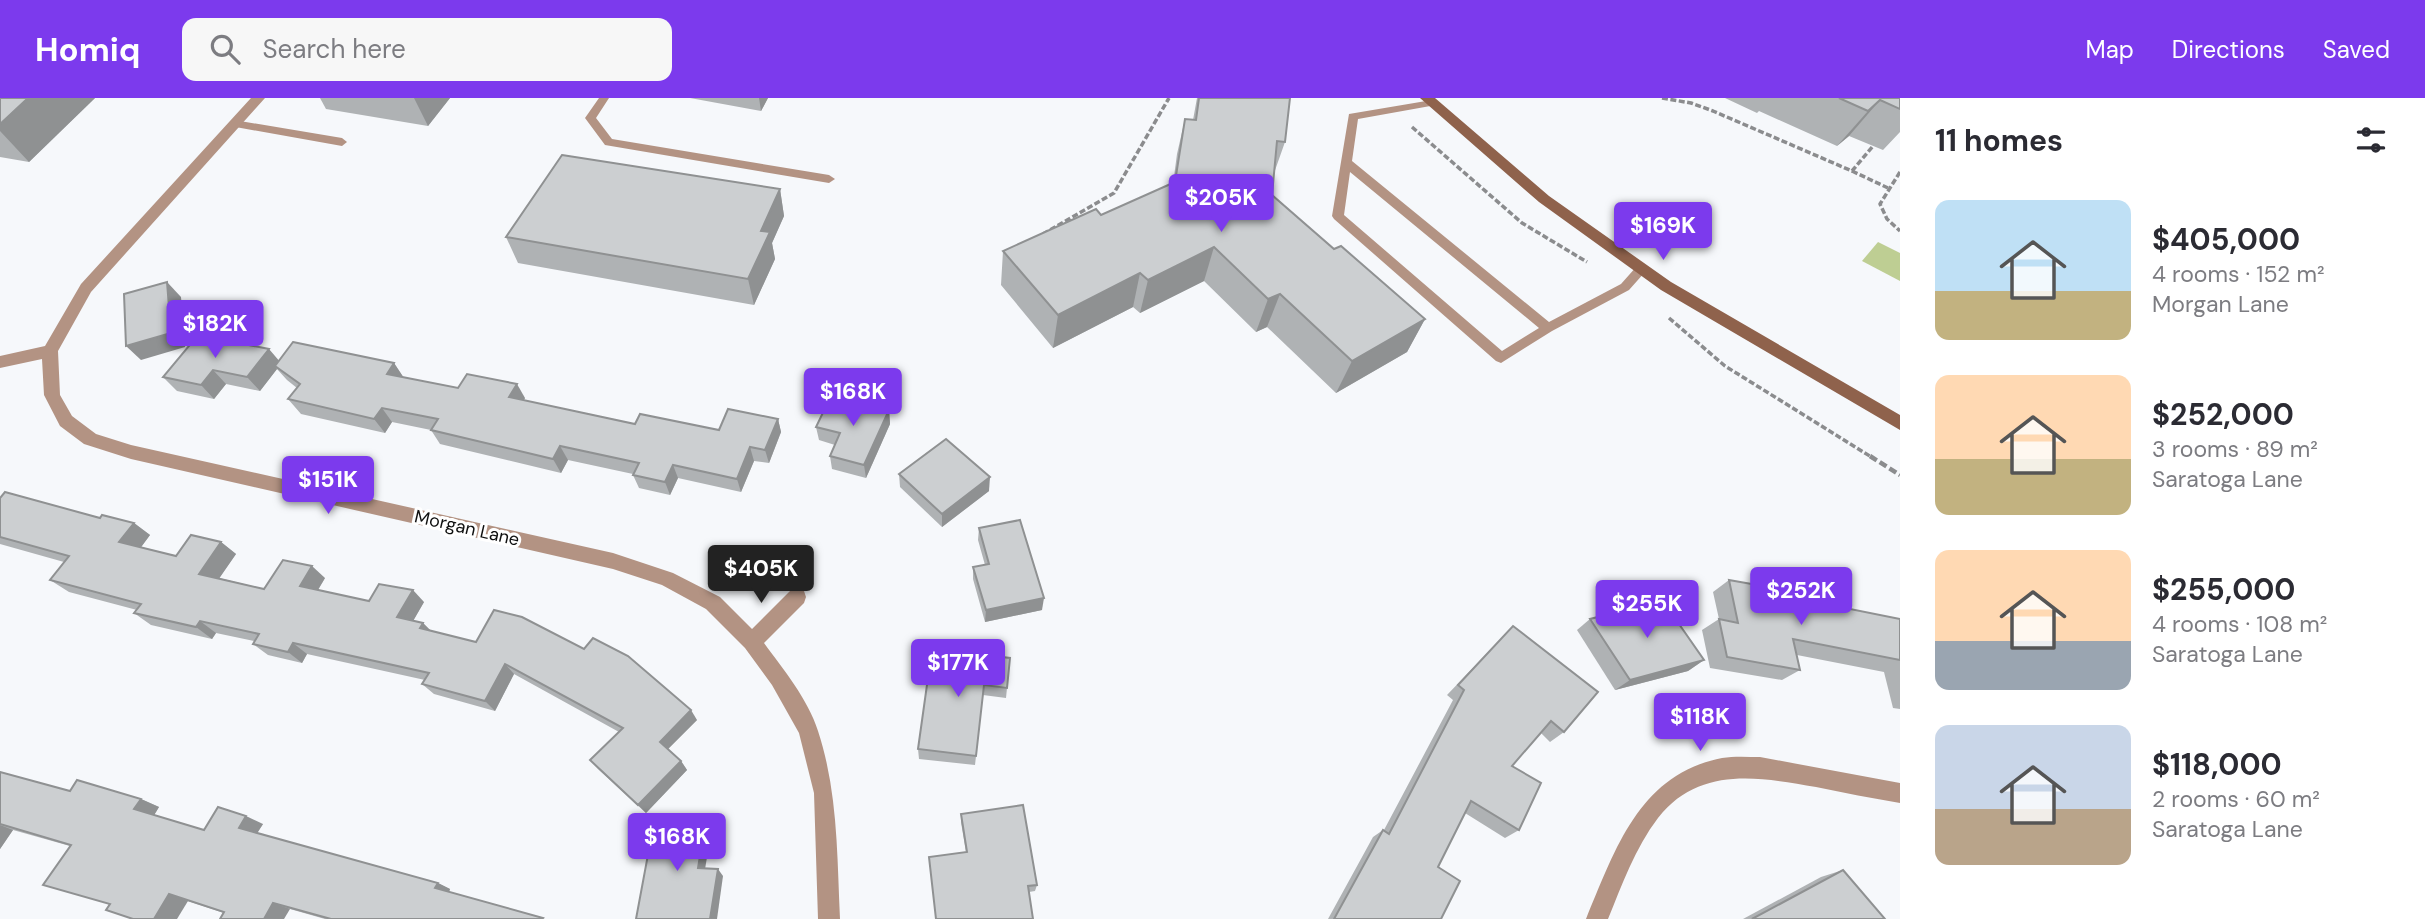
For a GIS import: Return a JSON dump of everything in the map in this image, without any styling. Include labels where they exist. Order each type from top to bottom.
[{"type":"street","points":[[0,362],[50,351],[86,288],[258,98]]},
{"type":"street","points":[[1429,100],[1544,199],[1665,286],[1900,423]]},
{"type":"street","name":"Morgan Lane","points":[[50,351],[52,395],[66,421],[90,439],[144,455],[613,561],[667,579],[713,603],[752,642],[779,679],[808,730],[824,793],[829,919]]},
{"type":"street","points":[[752,642],[797,597]]},
{"type":"street","points":[[1597,919],[1633,836],[1657,800],[1679,784],[1712,770],[1752,766],[1779,768],[1900,793]]},
{"type":"lane","points":[[604,98],[590,118],[609,142],[829,179]]},
{"type":"lane","points":[[1429,100],[1353,116],[1338,216],[1501,358],[1548,328],[1625,287],[1642,269]]},
{"type":"lane","points":[[234,124],[342,142]]},
{"type":"lane","points":[[1347,163],[1548,328]]},
{"type":"path","points":[[1038,237],[1114,192],[1126,176],[1169,98]]},
{"type":"path","points":[[1662,98],[1691,103],[1713,111],[1888,188]]},
{"type":"path","points":[[1852,171],[1872,146]]},
{"type":"path","points":[[1900,172],[1880,204],[1887,219],[1900,231]]},
{"type":"green space","points":[[1878,242],[1900,253],[1900,281],[1862,261]]},
{"type":"building","points":[[0,98],[28,98],[0,124]]},
{"type":"building","points":[[1199,98],[1290,98],[1285,142],[1277,141],[1272,195],[1334,249],[1341,246],[1425,319],[1352,361],[1280,294],[1268,299],[1214,247],[1148,280],[1140,273],[1058,315],[1003,251],[1096,209],[1101,215],[1175,182],[1185,119],[1196,120]]},
{"type":"building","points":[[1839,98],[1900,98],[1900,109],[1880,100],[1868,111]]},
{"type":"building","points":[[562,155],[780,189],[761,231],[770,232],[748,279],[506,237]]},
{"type":"building","points":[[167,282],[171,333],[126,346],[124,294]]},
{"type":"building","points":[[198,335],[269,349],[247,377],[213,370],[201,385],[163,377]]},
{"type":"building","points":[[293,342],[394,363],[387,374],[458,388],[467,374],[517,384],[509,397],[635,424],[640,414],[719,430],[728,409],[778,419],[765,450],[750,447],[737,479],[673,465],[665,482],[633,475],[639,463],[560,446],[553,459],[431,430],[438,419],[382,408],[374,419],[288,399],[300,384],[275,366]]},
{"type":"building","points":[[831,396],[889,410],[864,465],[830,456],[840,433],[816,427]]},
{"type":"building","points":[[946,439],[990,477],[942,514],[899,474]]},
{"type":"building","points":[[5,492],[100,518],[102,515],[134,523],[119,542],[176,556],[191,535],[221,542],[199,574],[264,589],[283,560],[312,566],[300,586],[369,601],[379,584],[413,590],[397,617],[423,623],[420,628],[476,642],[494,610],[522,617],[584,649],[593,638],[628,656],[691,710],[660,742],[681,761],[638,805],[590,760],[623,728],[505,664],[485,701],[422,684],[429,673],[293,643],[288,652],[253,644],[259,634],[200,621],[196,627],[134,613],[141,604],[50,580],[69,556],[0,537],[0,498]]},
{"type":"building","points":[[1020,520],[1044,598],[986,610],[973,567],[989,564],[979,528]]},
{"type":"building","points":[[1729,580],[1808,594],[1810,601],[1900,619],[1900,660],[1793,639],[1800,670],[1727,657],[1719,619],[1738,623]]},
{"type":"building","points":[[1663,601],[1704,660],[1630,680],[1590,619]]},
{"type":"building","points":[[1513,626],[1598,692],[1564,732],[1551,721],[1512,766],[1541,783],[1519,830],[1471,801],[1438,867],[1460,881],[1441,919],[1334,919],[1383,830],[1389,834],[1464,690],[1458,685]]},
{"type":"building","points":[[932,649],[1010,658],[1007,688],[984,685],[976,756],[918,749]]},
{"type":"building","points":[[0,772],[70,791],[77,780],[141,799],[134,809],[204,830],[218,807],[246,816],[239,828],[438,883],[435,888],[543,918],[331,919],[273,903],[264,919],[220,919],[224,912],[169,894],[154,919],[133,919],[106,910],[110,904],[43,885],[71,845],[0,824]]},
{"type":"building","points":[[1023,805],[1037,885],[1028,886],[1033,919],[936,919],[929,857],[967,852],[961,814]]},
{"type":"building","points":[[655,817],[706,820],[698,868],[718,869],[710,919],[636,919]]},
{"type":"building","points":[[1843,870],[1885,919],[1752,919]]}]
